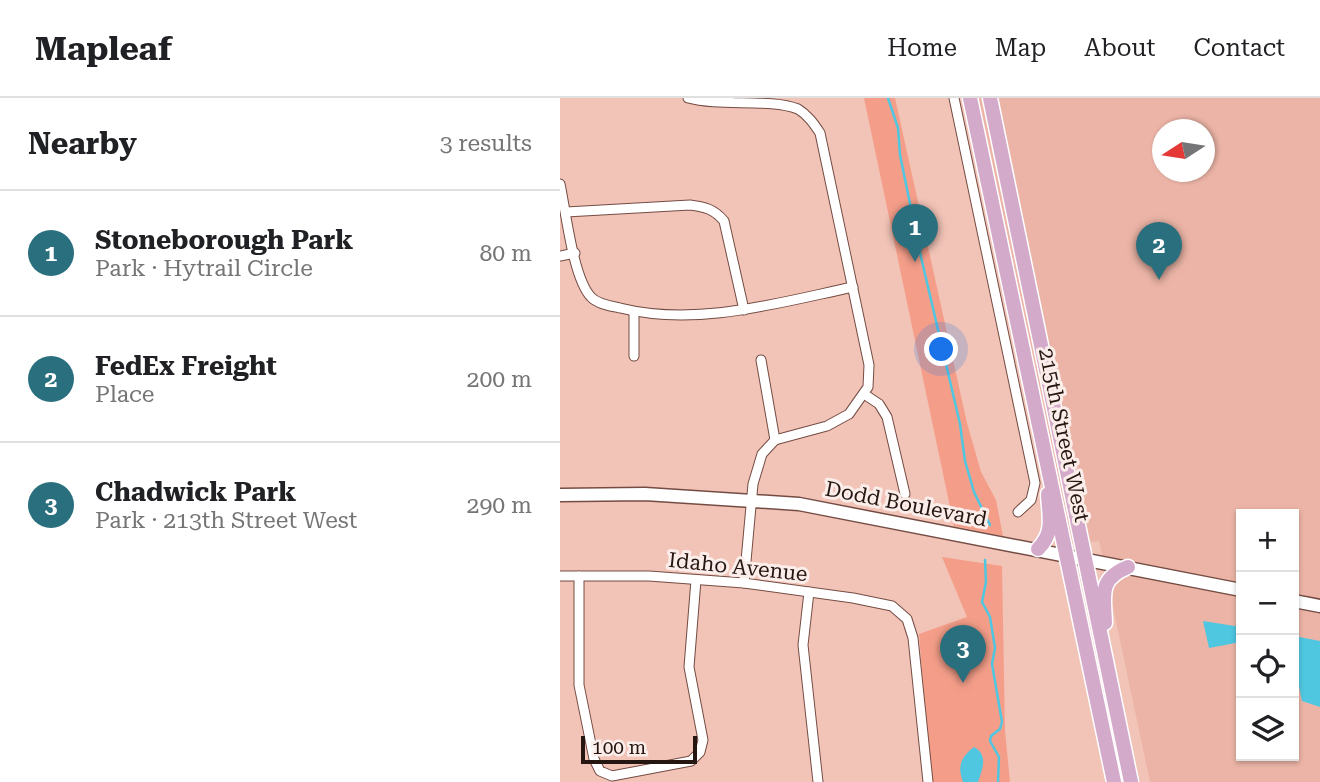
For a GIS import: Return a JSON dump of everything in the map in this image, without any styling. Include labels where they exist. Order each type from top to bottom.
[{"type":"main road","name":"215th Street West","points":[[970,98],[1114,782]]},
{"type":"main road","name":"215th Street West","points":[[990,101],[1131,782]]},
{"type":"main road","points":[[1038,549],[1050,533],[1042,433]]},
{"type":"main road","name":"Dodd Boulevard","points":[[560,495],[645,495],[799,504],[1236,589]]},
{"type":"main road","points":[[1107,669],[1104,590],[1107,579],[1116,571],[1128,567]]},
{"type":"main road","points":[[1299,602],[1320,606]]},
{"type":"street","points":[[688,98],[702,102],[779,104],[798,110],[811,120],[820,133],[869,365],[868,387],[849,414],[840,421],[775,440],[761,454],[752,501],[744,583]]},
{"type":"street","name":"215th Street West","points":[[954,98],[1035,483],[1031,500],[1018,512]]},
{"type":"street","points":[[560,184],[581,284],[593,300],[646,314],[727,313],[853,287]]},
{"type":"street","points":[[566,212],[690,205],[705,207],[717,213],[724,221],[744,310]]},
{"type":"street","points":[[560,256],[575,253]]},
{"type":"street","points":[[634,312],[634,356]]},
{"type":"street","points":[[761,360],[775,440]]},
{"type":"street","points":[[864,394],[879,404],[887,417],[905,494]]},
{"type":"street","name":"Idaho Avenue","points":[[560,576],[649,576],[744,583],[892,606],[907,619],[913,638],[928,782]]},
{"type":"street","points":[[579,576],[579,685],[594,760],[600,771],[612,776],[691,761],[700,752],[703,740],[688,667],[696,580]]},
{"type":"street","points":[[809,592],[803,645],[818,782]]},
{"type":"shaded area","points":[[864,98],[895,98],[967,423],[981,472],[996,500],[1003,536],[954,526]]},
{"type":"shaded area","points":[[964,98],[1320,98],[1320,782],[1150,782],[1099,541],[1058,546]]},
{"type":"shaded area","points":[[942,557],[1002,566],[1005,731],[1010,782],[931,782],[919,634],[967,617]]},
{"type":"water","points":[[1203,621],[1236,626],[1236,643],[1209,648]]},
{"type":"water","points":[[1299,637],[1320,641],[1320,707],[1302,701],[1299,686]]},
{"type":"water","points":[[974,747],[982,754],[981,773],[978,782],[963,782],[961,762]]},
{"type":"waterway","points":[[888,98],[898,128],[900,155],[960,424],[965,461],[974,492],[990,525]]},
{"type":"waterway","points":[[985,560],[986,582],[982,602],[990,617],[995,648],[992,664],[1002,722],[990,741],[999,757],[998,782]]},
{"type":"place","name":"Stoneborough Park","points":[[915,262]]},
{"type":"place","name":"FedEx Freight","points":[[1159,280]]},
{"type":"place","name":"Chadwick Park","points":[[963,683]]}]
